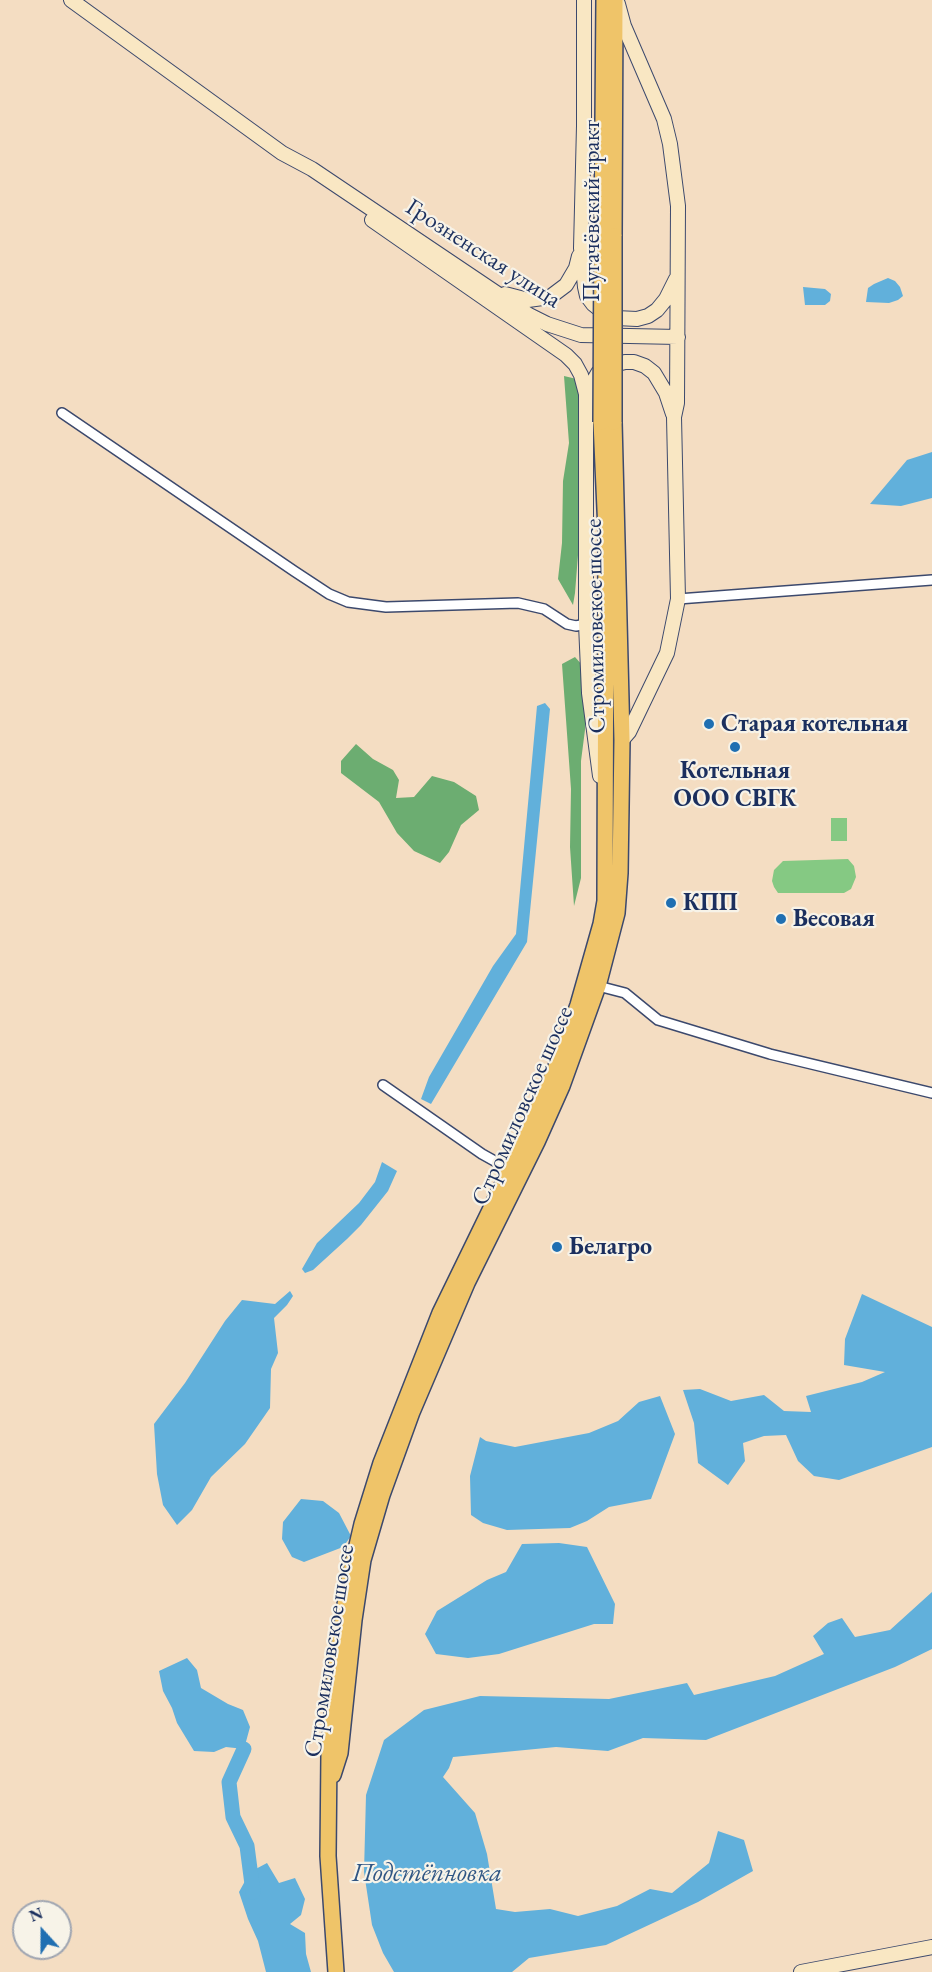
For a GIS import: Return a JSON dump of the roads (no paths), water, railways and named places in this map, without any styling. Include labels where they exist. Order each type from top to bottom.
[{"type":"main road","name":"Грозненская улица","points":[[70,0],[282,153],[309,176],[566,355],[581,375],[586,394]]},
{"type":"main road","points":[[584,0],[581,249],[587,296],[603,312],[616,318],[637,319],[657,310],[666,299],[677,277]]},
{"type":"main road","name":"Пугачёвский тракт","points":[[604,0],[608,422]]},
{"type":"main road","points":[[616,0],[624,26],[664,120],[670,144],[678,206],[677,403],[674,417],[678,599],[667,653],[629,732],[622,740]]},
{"type":"main road","name":"Пугачёвский тракт","points":[[608,238],[616,0]]},
{"type":"main road","name":"Грозненская улица","points":[[282,153],[312,169],[494,290],[511,304],[547,324],[582,335],[599,337],[678,337]]},
{"type":"main road","points":[[494,290],[513,298],[528,300],[550,297],[566,285],[572,277],[581,249]]},
{"type":"main road","points":[[527,327],[568,340],[595,345],[646,343],[678,337]]},
{"type":"main road","points":[[605,817],[589,693],[586,624],[586,394],[598,373],[606,367],[634,362],[654,373],[666,393],[674,417]]},
{"type":"main road","name":"Стромиловское шоссе","points":[[330,1783],[340,1753],[354,1620],[363,1560],[382,1496],[412,1412],[467,1283],[537,1142],[564,1079],[598,986],[617,914],[620,873],[622,740],[608,422]]},
{"type":"main road","name":"Стромиловское шоссе","points":[[336,1972],[328,1856],[329,1753],[335,1674],[348,1584],[362,1524],[381,1463],[440,1313],[554,1072],[578,1005],[602,924],[605,901],[608,422]]},
{"type":"main road","points":[[801,1972],[932,1947]]},
{"type":"street","points":[[62,413],[294,571],[329,594],[348,602],[386,607],[518,603],[544,609],[567,624],[576,626],[586,624]]},
{"type":"street","points":[[678,599],[932,580]]},
{"type":"street","points":[[598,986],[625,993],[658,1020],[770,1054],[932,1093]]},
{"type":"street","points":[[382,1085],[482,1154],[509,1169]]},
{"type":"water","points":[[888,278],[900,287],[903,296],[889,303],[866,302],[868,288]]},
{"type":"water","points":[[803,287],[825,289],[831,294],[830,301],[825,305],[805,305]]},
{"type":"water","points":[[932,452],[932,498],[901,506],[870,504],[907,460]]},
{"type":"water","points":[[545,703],[550,709],[527,942],[431,1104],[421,1099],[429,1077],[493,966],[516,934],[537,706]]},
{"type":"water","points":[[382,1162],[397,1171],[388,1191],[347,1239],[313,1270],[305,1273],[302,1269],[317,1243],[359,1203],[375,1182]]},
{"type":"water","points":[[290,1291],[293,1296],[274,1318],[278,1353],[271,1369],[270,1408],[245,1444],[211,1477],[192,1510],[177,1525],[163,1505],[157,1474],[154,1424],[242,1300],[275,1304]]},
{"type":"water","points":[[862,1294],[932,1327],[932,1447],[839,1480],[814,1476],[798,1461],[786,1435],[764,1436],[743,1443],[745,1461],[728,1485],[698,1463],[694,1423],[683,1390],[700,1389],[731,1401],[764,1395],[784,1411],[811,1412],[806,1396],[862,1382],[885,1372],[844,1365],[845,1339]]},
{"type":"water","points":[[660,1396],[675,1434],[651,1499],[609,1507],[587,1521],[570,1528],[507,1530],[483,1523],[471,1515],[470,1476],[480,1437],[486,1441],[515,1447],[589,1433],[618,1421],[639,1402]]},
{"type":"water","points":[[301,1499],[323,1501],[339,1513],[351,1536],[343,1547],[304,1562],[292,1557],[282,1539],[283,1522]]},
{"type":"water","points":[[559,1543],[587,1547],[615,1604],[613,1624],[594,1624],[499,1654],[468,1658],[436,1654],[425,1634],[437,1611],[487,1580],[506,1572],[522,1544]]},
{"type":"water","name":"Подстёпновка","points":[[932,1592],[932,1649],[895,1667],[706,1740],[643,1738],[608,1751],[556,1747],[453,1757],[443,1777],[475,1813],[487,1854],[496,1909],[515,1912],[550,1909],[578,1916],[617,1906],[650,1889],[672,1893],[709,1863],[718,1831],[744,1840],[753,1871],[698,1902],[606,1945],[529,1958],[512,1972],[394,1972],[383,1953],[372,1925],[364,1872],[366,1795],[384,1740],[424,1710],[480,1696],[609,1699],[687,1683],[694,1695],[775,1676],[824,1654],[813,1636],[828,1623],[842,1618],[855,1637],[890,1630]]},
{"type":"water","points":[[187,1658],[197,1670],[201,1688],[243,1710],[250,1727],[244,1749],[226,1747],[214,1752],[194,1751],[177,1723],[163,1691],[159,1671]]},
{"type":"water","name":"Подстёпновка","points":[[267,1863],[279,1883],[295,1878],[305,1899],[301,1915],[290,1924],[305,1933],[306,1954],[311,1972],[266,1972],[258,1941],[239,1892],[250,1872]]},
{"type":"waterway","points":[[244,1749],[229,1782],[233,1817],[247,1846],[253,1892]]},
{"type":"place","name":"Старая котельная","points":[[709,724]]},
{"type":"place","name":"Котельная ООО СВГК","points":[[735,747]]},
{"type":"place","name":"КПП","points":[[671,903]]},
{"type":"place","name":"Весовая","points":[[781,919]]},
{"type":"place","name":"Белагро","points":[[557,1247]]}]
